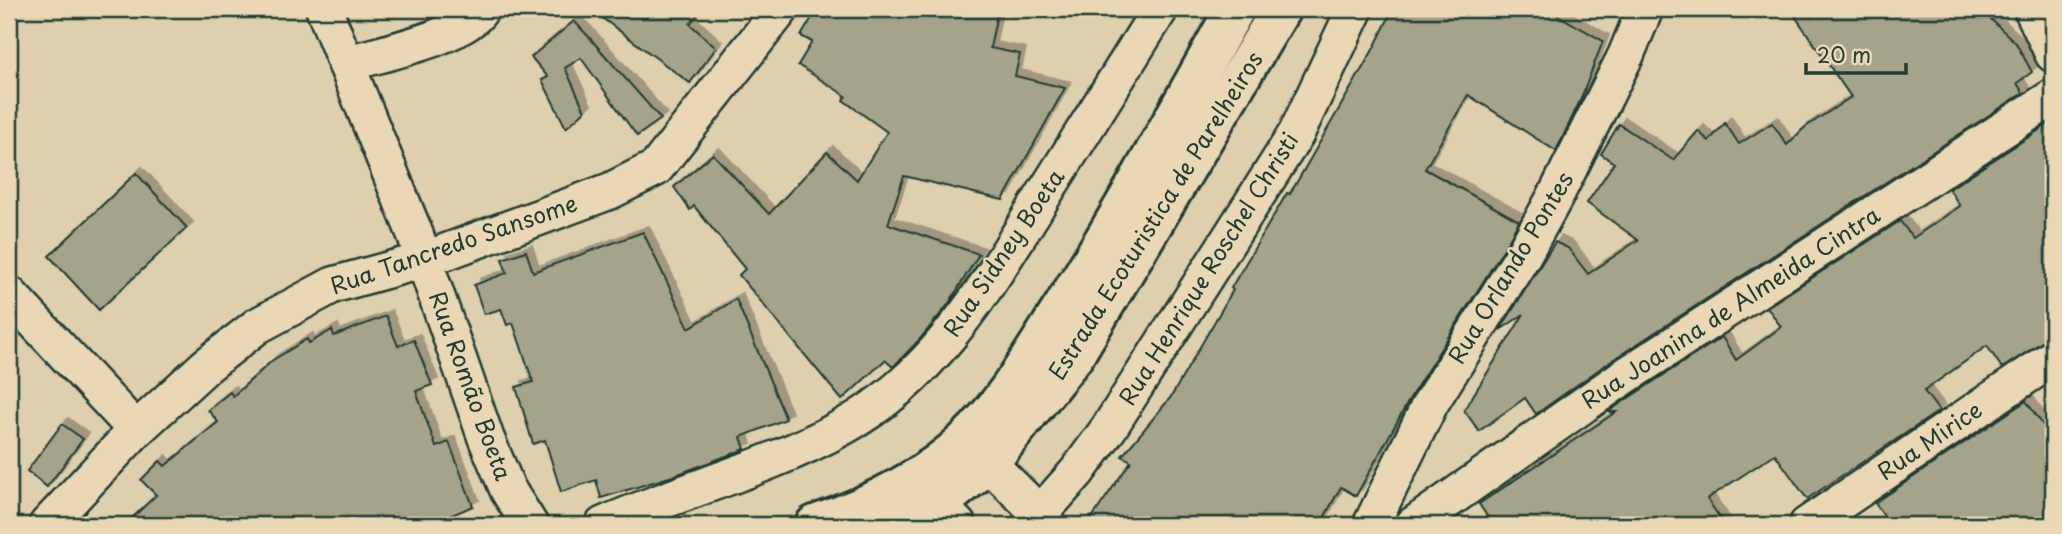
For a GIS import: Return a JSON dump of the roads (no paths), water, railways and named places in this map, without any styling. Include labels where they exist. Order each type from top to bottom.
[{"type":"main road","name":"Estrada Ecoturistica de Parelheiros","points":[[977,452],[1038,347],[1114,227],[1235,9]]},
{"type":"main road","name":"Estrada Ecoturistica de Parelheiros","points":[[898,525],[937,503],[977,452],[1074,356],[1282,9]]},
{"type":"main road","name":"Estrada Ecoturistica de Parelheiros","points":[[815,525],[937,503]]},
{"type":"street","name":"Rua Romão Boeta","points":[[324,9],[425,260],[486,438],[508,490],[530,525]]},
{"type":"street","points":[[346,64],[468,23],[481,9]]},
{"type":"street","name":"Rua Tancredo Sansome","points":[[47,525],[136,430],[206,366],[257,326],[333,285],[425,260],[610,191],[656,167],[781,9]]},
{"type":"street","name":"Rua Sidney Boeta","points":[[603,525],[776,459],[845,426],[898,389],[951,336],[1013,244],[1160,9]]},
{"type":"street","name":"Rua Henrique Roschel Christi","points":[[977,452],[1035,520],[1109,428],[1296,134],[1354,9]]},
{"type":"street","name":"Rua Orlando Pontes","points":[[1371,525],[1430,404],[1522,257],[1555,197],[1626,55],[1645,9]]},
{"type":"street","points":[[2032,9],[2053,54]]},
{"type":"street","name":"Rua Joanina de Almeida Cintra","points":[[1413,525],[1619,380],[2053,97]]},
{"type":"street","points":[[9,294],[136,430]]},
{"type":"street","name":"Rua Mirice","points":[[1807,525],[2053,358]]}]
